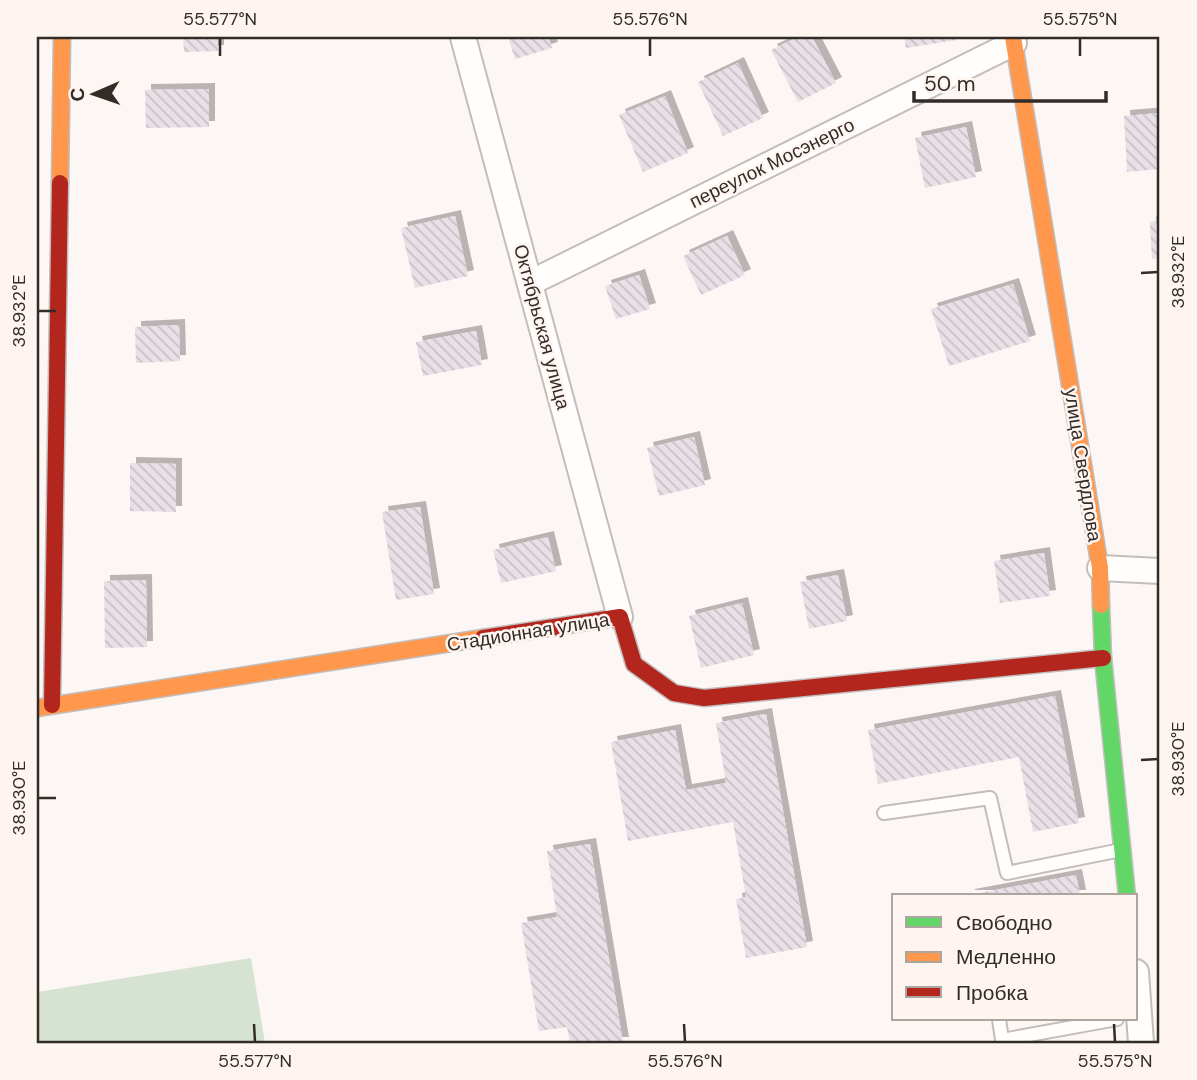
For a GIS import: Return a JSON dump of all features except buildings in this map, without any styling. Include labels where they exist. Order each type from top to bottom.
[{"type":"street","points":[[44,707],[62,37]]},
{"type":"street","name":"Октябрьская улица","points":[[463,37],[620,617]]},
{"type":"street","name":"переулок Мосэнерго","points":[[530,283],[1013,40]]},
{"type":"street","name":"улица Свердлова","points":[[1013,40],[1100,568],[1103,658],[1127,894]]},
{"type":"street","points":[[1100,568],[1160,571]]},
{"type":"street","name":"Стадионная улица","points":[[44,707],[620,617],[634,664],[674,693],[705,698],[1103,658]]},
{"type":"street","points":[[1132,1020],[1141,1043]]},
{"type":"lane","points":[[884,813],[990,798],[1007,873],[1121,850]]},
{"type":"lane","points":[[999,1020],[1002,1040],[1110,1020]]},
{"type":"green space","points":[[251,958],[265,1043],[37,1043],[37,992]]},
{"type":"traffic: fast","points":[[1101,605],[1103,658],[1127,894]]},
{"type":"traffic: slow","points":[[60,183],[62,37]]},
{"type":"traffic: slow","points":[[1013,37],[1100,568],[1101,605]]},
{"type":"traffic: slow","points":[[37,708],[483,638]]},
{"type":"traffic: jam","points":[[52,705],[60,183]]},
{"type":"traffic: jam","points":[[483,638],[620,617],[634,664],[674,693],[704,698],[1103,658]]}]
